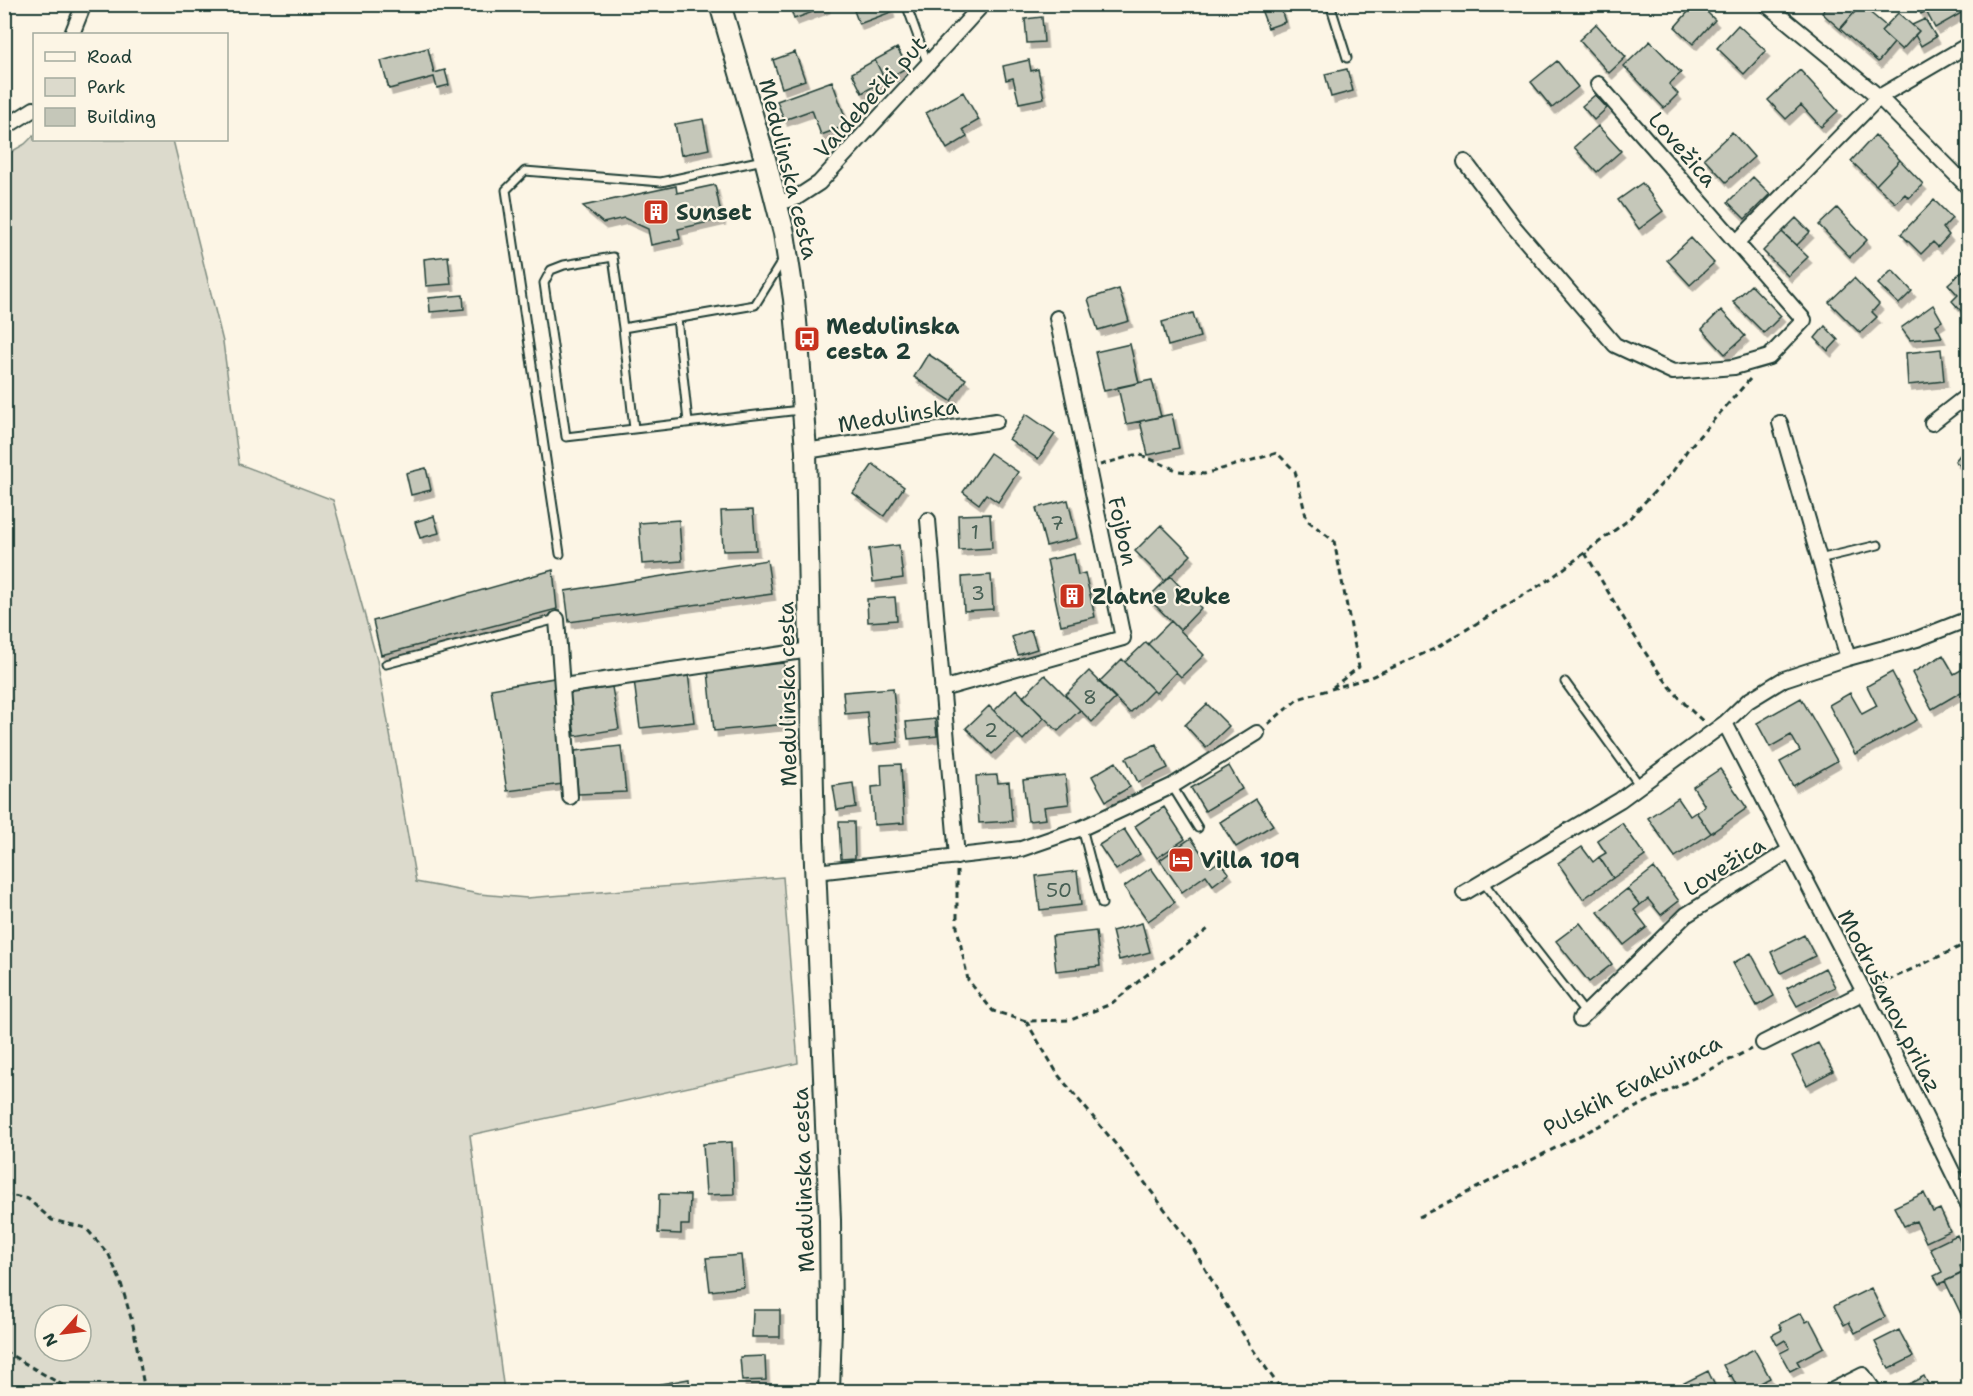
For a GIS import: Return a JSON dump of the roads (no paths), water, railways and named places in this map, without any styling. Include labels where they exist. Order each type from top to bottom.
[{"type":"main road","name":"Medulinska cesta","points":[[718,7],[777,203],[795,310],[803,409],[806,451],[816,873],[830,1220],[829,1392]]},
{"type":"street","points":[[72,33],[84,4]]},
{"type":"street","name":"Valdebečki put","points":[[777,203],[796,198],[819,183],[983,4]]},
{"type":"street","points":[[1766,4],[1879,98],[1968,187]]},
{"type":"street","points":[[1737,242],[1879,98],[1968,45]]},
{"type":"street","name":"Lovežica","points":[[1465,162],[1514,227],[1615,345],[1673,372],[1734,367],[1769,357],[1804,320],[1598,84]]},
{"type":"street","points":[[4,128],[33,110]]},
{"type":"street","name":"Fojbon","points":[[942,689],[1123,638],[1058,318]]},
{"type":"street","points":[[1932,423],[1964,398],[1968,398]]},
{"type":"street","name":"Medulinska","points":[[806,451],[996,421]]},
{"type":"street","points":[[1780,423],[1848,658]]},
{"type":"street","points":[[928,520],[957,857]]},
{"type":"street","points":[[557,619],[570,797]]},
{"type":"street","points":[[1464,893],[1620,800],[1720,727],[1748,701],[1784,680],[1848,658],[1917,639],[1968,619]]},
{"type":"street","points":[[563,686],[810,650]]},
{"type":"street","name":"Lovežica","points":[[1582,1016],[1686,915],[1790,850],[1720,727]]},
{"type":"street","points":[[816,873],[1021,849],[1082,828],[1172,786],[1257,733]]},
{"type":"street","name":"Modrušanov prilaz","points":[[1790,850],[1864,992],[1968,1204]]},
{"type":"street","points":[[1763,1043],[1864,992]]},
{"type":"street","points":[[1830,1392],[1863,1375],[1875,1392]]},
{"type":"lane","points":[[906,4],[928,65]]},
{"type":"lane","points":[[1330,4],[1347,58]]},
{"type":"lane","points":[[560,554],[506,190],[525,171],[661,182],[765,159]]},
{"type":"lane","points":[[623,328],[754,305],[787,253]]},
{"type":"lane","points":[[634,429],[613,257],[551,270],[544,283],[566,437],[634,429],[688,422],[803,409]]},
{"type":"lane","points":[[677,318],[688,422]]},
{"type":"lane","points":[[1819,559],[1878,545]]},
{"type":"lane","points":[[386,664],[557,619]]},
{"type":"lane","points":[[1565,682],[1640,786]]},
{"type":"lane","points":[[1172,786],[1198,828]]},
{"type":"lane","points":[[1082,828],[1102,904]]},
{"type":"lane","points":[[1483,882],[1582,1016]]},
{"type":"place","name":"Sunset","points":[[656,212]]},
{"type":"place","name":"Medulinska cesta 2","points":[[807,339]]},
{"type":"place","name":"Zlatne Ruke","points":[[1072,596]]},
{"type":"place","name":"Villa 109","points":[[1181,860]]}]
